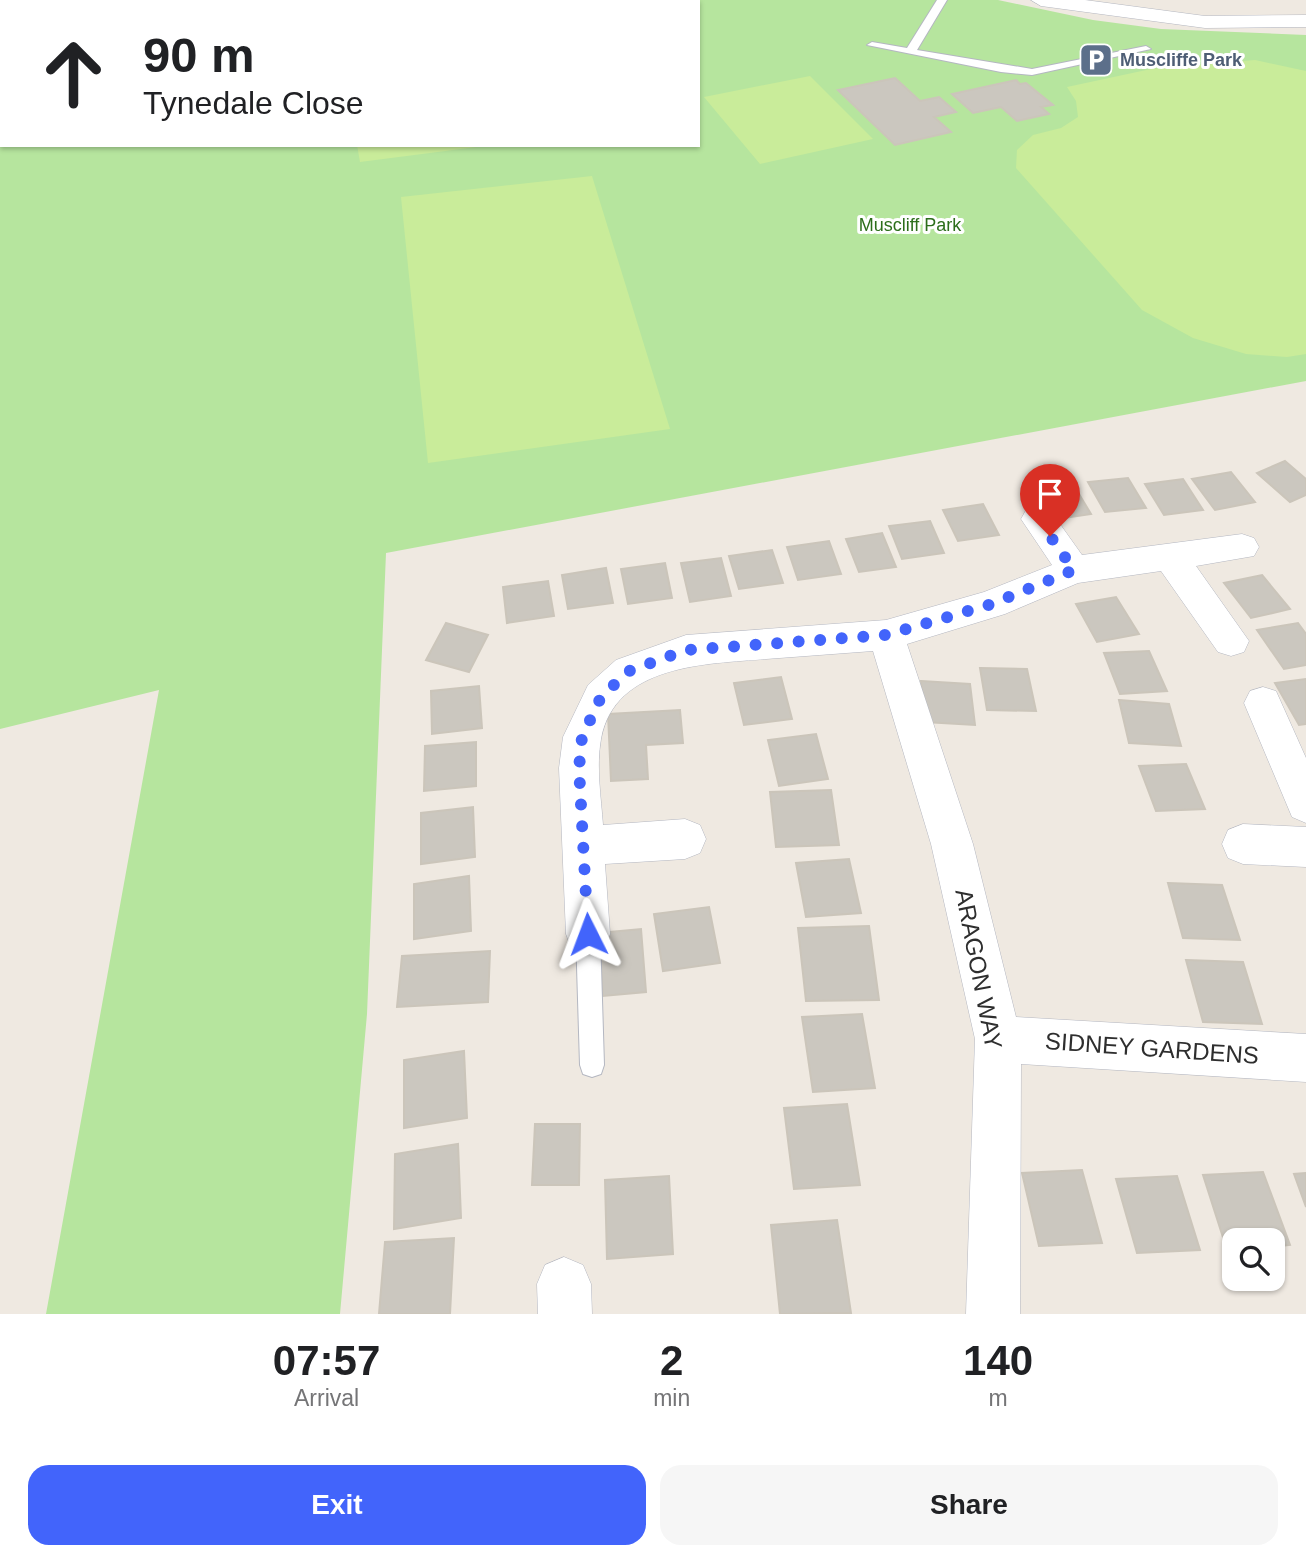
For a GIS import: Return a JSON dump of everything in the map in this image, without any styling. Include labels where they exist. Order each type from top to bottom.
[{"type":"street","points":[[1041,0],[1205,22],[1306,20]]},
{"type":"street","points":[[1205,22],[1206,0]]},
{"type":"street","points":[[1038,519],[1074,570]]},
{"type":"street","points":[[588,934],[579,768],[582,737],[601,697],[629,671],[686,650],[886,635],[992,604],[1074,570],[1242,547]]},
{"type":"street","points":[[1170,557],[1231,641]]},
{"type":"street","name":"ARAGON WAY","points":[[886,635],[928,760],[952,844],[998,1039],[993,1314]]},
{"type":"street","points":[[1263,703],[1306,804]]},
{"type":"street","points":[[584,846],[685,839]]},
{"type":"street","points":[[1243,844],[1306,847]]},
{"type":"street","name":"SIDNEY GARDENS","points":[[998,1039],[1306,1058]]},
{"type":"lane","points":[[911,51],[942,0]]},
{"type":"lane","points":[[872,45],[1001,69],[1032,72],[1146,49]]},
{"type":"lane","points":[[588,934],[592,1065]]},
{"type":"green space","name":"Muscliff Park","points":[[700,0],[998,0],[1093,20],[1161,29],[1306,35],[1306,381],[386,553],[367,1014],[340,1314],[46,1314],[159,690],[0,729],[0,147],[700,147]]},
{"type":"green space","points":[[1255,60],[1306,71],[1306,354],[1287,357],[1246,354],[1193,338],[1142,310],[1016,168],[1017,150],[1033,135],[1061,128],[1078,117],[1076,101],[1067,87],[1151,69]]},
{"type":"green space","points":[[810,76],[873,139],[760,164],[704,97]]},
{"type":"green space","points":[[357,147],[476,147],[360,162]]},
{"type":"green space","points":[[592,176],[670,429],[428,463],[401,197]]},
{"type":"building","points":[[895,78],[920,101],[939,97],[956,112],[934,117],[951,132],[895,145],[838,90]]},
{"type":"building","points":[[1016,80],[1020,84],[1026,83],[1053,105],[1041,107],[1049,114],[1017,121],[1001,107],[973,113],[952,94]]},
{"type":"building","points":[[1285,461],[1306,479],[1306,495],[1290,502],[1257,473]]},
{"type":"building","points":[[1231,472],[1255,502],[1215,510],[1192,479]]},
{"type":"building","points":[[1128,478],[1146,508],[1105,512],[1088,482]]},
{"type":"building","points":[[1183,479],[1203,510],[1164,515],[1145,484]]},
{"type":"building","points":[[1073,484],[1091,514],[1051,520],[1034,489]]},
{"type":"building","points":[[983,504],[999,535],[958,541],[943,510]]},
{"type":"building","points":[[930,521],[944,553],[902,559],[889,526]]},
{"type":"building","points":[[882,533],[896,567],[859,572],[846,539]]},
{"type":"building","points":[[829,541],[841,574],[798,580],[787,547]]},
{"type":"building","points":[[772,550],[783,583],[739,589],[729,556]]},
{"type":"building","points":[[721,558],[731,596],[690,602],[681,563]]},
{"type":"building","points":[[665,563],[672,598],[628,604],[621,569]]},
{"type":"building","points":[[606,568],[613,603],[568,609],[562,575]]},
{"type":"building","points":[[1262,575],[1290,609],[1251,618],[1224,583]]},
{"type":"building","points":[[548,581],[554,616],[507,623],[503,587]]},
{"type":"building","points":[[1116,597],[1139,634],[1097,642],[1076,604]]},
{"type":"building","points":[[446,623],[488,635],[469,672],[426,660]]},
{"type":"building","points":[[1298,623],[1306,634],[1306,665],[1284,669],[1257,630]]},
{"type":"building","points":[[1149,651],[1167,691],[1120,694],[1104,653]]},
{"type":"building","points":[[980,668],[1027,669],[1036,711],[987,710]]},
{"type":"building","points":[[781,677],[792,719],[744,725],[734,683]]},
{"type":"building","points":[[1306,679],[1306,724],[1299,725],[1275,683]]},
{"type":"building","points":[[921,681],[970,684],[975,725],[925,722]]},
{"type":"building","points":[[479,686],[482,728],[432,734],[431,691]]},
{"type":"building","points":[[1119,700],[1169,704],[1181,746],[1129,743]]},
{"type":"building","points":[[680,710],[683,743],[646,745],[648,779],[611,781],[608,714]]},
{"type":"building","points":[[816,734],[828,779],[779,786],[768,740]]},
{"type":"building","points":[[476,742],[476,786],[424,791],[425,746]]},
{"type":"building","points":[[1186,764],[1205,809],[1156,811],[1139,766]]},
{"type":"building","points":[[831,790],[839,845],[776,847],[770,792]]},
{"type":"building","points":[[473,807],[475,857],[421,864],[421,813]]},
{"type":"building","points":[[849,859],[861,913],[806,917],[796,863]]},
{"type":"building","points":[[469,876],[471,931],[414,939],[414,884]]},
{"type":"building","points":[[1168,883],[1222,885],[1240,940],[1183,938]]},
{"type":"building","points":[[709,907],[720,963],[663,971],[654,914]]},
{"type":"building","points":[[869,926],[879,1000],[806,1001],[798,928]]},
{"type":"building","points":[[641,929],[646,992],[603,996],[599,933]]},
{"type":"building","points":[[490,951],[488,1002],[397,1007],[402,956]]},
{"type":"building","points":[[1186,960],[1243,962],[1262,1024],[1203,1022]]},
{"type":"building","points":[[862,1014],[875,1088],[813,1092],[802,1017]]},
{"type":"building","points":[[464,1051],[467,1118],[404,1128],[404,1060]]},
{"type":"building","points":[[847,1104],[860,1185],[794,1189],[784,1108]]},
{"type":"building","points":[[535,1124],[580,1124],[579,1185],[532,1185]]},
{"type":"building","points":[[458,1144],[461,1218],[394,1229],[395,1154]]},
{"type":"building","points":[[1082,1170],[1102,1243],[1039,1246],[1022,1173]]},
{"type":"building","points":[[1263,1172],[1284,1228],[1222,1228],[1222,1234],[1203,1175]]},
{"type":"building","points":[[1306,1173],[1306,1207],[1294,1174]]},
{"type":"building","points":[[669,1176],[673,1254],[607,1259],[605,1180]]},
{"type":"building","points":[[1177,1176],[1200,1250],[1137,1253],[1116,1179]]},
{"type":"building","points":[[837,1220],[851,1313],[780,1314],[771,1225]]},
{"type":"building","points":[[1285,1231],[1290,1245],[1285,1246]]},
{"type":"building","points":[[454,1238],[450,1314],[379,1314],[385,1242]]},
{"type":"place","name":"Muscliffe Park","points":[[1096,60]]},
{"type":"route","points":[[588,934],[579,768],[582,737],[601,697],[614,683],[629,671],[646,663],[686,650],[886,635],[992,604],[1074,570],[1050,536]]}]
